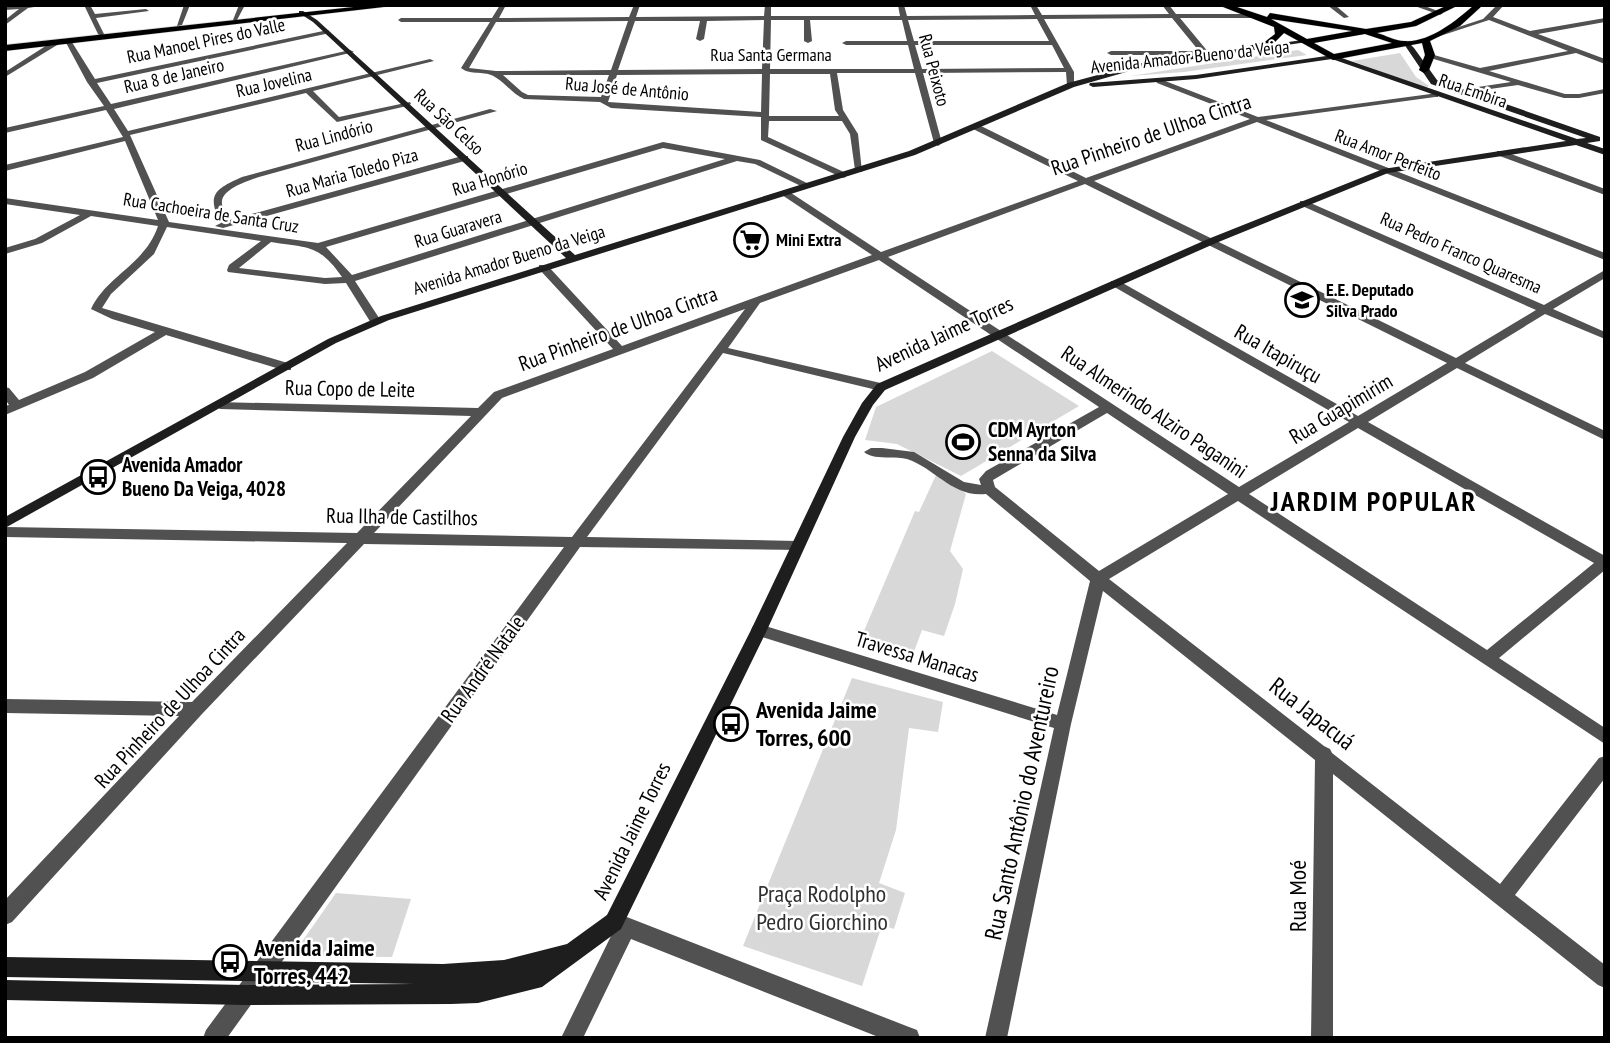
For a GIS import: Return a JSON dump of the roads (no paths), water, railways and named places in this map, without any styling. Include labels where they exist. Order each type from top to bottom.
[{"type":"main road","points":[[5,46],[361,5]]},
{"type":"main road","points":[[5,46],[62,42],[302,11],[397,5]]},
{"type":"main road","points":[[1222,5],[1278,26],[1333,57],[1407,46],[1428,39],[1457,24],[1479,5]]},
{"type":"main road","points":[[1237,5],[1278,18],[1369,32],[1407,46]]},
{"type":"main road","points":[[1303,42],[1413,24],[1455,5]]},
{"type":"main road","points":[[1313,22],[1413,24]]},
{"type":"main road","points":[[1242,51],[1274,40],[1280,35],[1278,26]]},
{"type":"main road","points":[[1424,71],[1430,55],[1428,39]]},
{"type":"main road","points":[[1303,42],[1361,54]]},
{"type":"street","points":[[5,8],[44,5]]},
{"type":"street","points":[[87,5],[102,34]]},
{"type":"street","points":[[179,25],[187,5]]},
{"type":"street","points":[[235,19],[242,5]]},
{"type":"street","points":[[494,20],[503,5]]},
{"type":"street","points":[[604,100],[636,5]]},
{"type":"street","points":[[699,5],[700,39]]},
{"type":"street","points":[[768,5],[764,138],[843,175]]},
{"type":"street","name":"Rua Peixoto","points":[[901,5],[938,144]]},
{"type":"street","points":[[1033,5],[1069,71],[1071,85]]},
{"type":"street","points":[[1165,5],[1206,55]]},
{"type":"street","points":[[1330,5],[1346,17]]},
{"type":"street","points":[[1414,5],[1440,13]]},
{"type":"street","points":[[1414,5],[1430,18]]},
{"type":"street","points":[[1428,39],[1490,18],[1501,5]]},
{"type":"street","points":[[5,23],[26,7]]},
{"type":"street","points":[[92,16],[146,11]]},
{"type":"street","name":"Rua São Celso","points":[[302,11],[407,104],[572,258]]},
{"type":"street","points":[[401,20],[1256,16]]},
{"type":"street","points":[[807,18],[808,41]]},
{"type":"street","points":[[1490,18],[1605,62]]},
{"type":"street","name":"Rua Santa Germana","points":[[494,20],[465,68],[473,72],[496,73],[1069,71],[1079,76],[1096,78]]},
{"type":"street","points":[[1530,33],[1605,20]]},
{"type":"street","name":"Rua Manoel Pires do Valle","points":[[91,82],[328,32]]},
{"type":"street","points":[[5,75],[62,42],[127,136],[164,222],[151,254],[103,297],[96,309],[287,367]]},
{"type":"street","name":"Avenida Amador Bueno da Veiga","points":[[5,523],[375,321],[938,144],[1071,85],[1161,62],[1303,42]]},
{"type":"street","points":[[846,43],[1054,43]]},
{"type":"street","name":"Rua Embira","points":[[1407,46],[1419,58],[1424,71],[1434,82],[1602,140]]},
{"type":"street","points":[[1480,71],[1577,51]]},
{"type":"street","name":"Rua 8 de Janeiro","points":[[5,131],[350,52]]},
{"type":"street","points":[[1111,53],[1206,55]]},
{"type":"street","points":[[1150,53],[1161,62]]},
{"type":"street","points":[[1430,55],[1570,97],[1605,91]]},
{"type":"street","name":"Avenida Amador Bueno da Veiga","points":[[1051,94],[1095,85],[1160,80],[1333,57]]},
{"type":"street","name":"Rua Embira","points":[[1333,57],[1435,95],[1605,152]]},
{"type":"street","name":"Rua Jovelina","points":[[5,168],[430,61]]},
{"type":"street","points":[[1264,67],[1329,68]]},
{"type":"street","points":[[1341,70],[1388,78]]},
{"type":"street","points":[[833,71],[837,104],[843,119],[854,134],[859,170]]},
{"type":"street","name":"Rua José de Antônio","points":[[496,73],[522,96],[604,100],[604,103],[611,106],[765,117],[843,119]]},
{"type":"street","name":"Rua Amor Perfeito","points":[[1160,80],[1605,257]]},
{"type":"street","points":[[1458,92],[1519,83]]},
{"type":"street","points":[[308,91],[337,120],[407,104]]},
{"type":"street","name":"Rua Pinheiro de Ulhoa Cintra","points":[[5,915],[359,537],[480,412],[504,392],[1255,120],[1435,95]]},
{"type":"street","name":"Rua Lindório","points":[[227,224],[217,200],[221,194],[241,182],[286,166],[493,111]]},
{"type":"street","points":[[976,127],[1605,436]]},
{"type":"street","name":"Avenida Jaime Torres","points":[[5,990],[245,995],[478,993],[535,980],[576,950],[620,925],[849,438],[868,403],[881,387],[1212,241],[1386,171],[1602,140]]},
{"type":"street","name":"Rua Honório","points":[[318,246],[649,148],[671,145],[737,158]]},
{"type":"street","points":[[1500,153],[1605,192]]},
{"type":"street","name":"Rua Maria Toledo Piza","points":[[207,229],[465,158]]},
{"type":"street","points":[[737,158],[761,163],[808,186]]},
{"type":"street","name":"Rua Guaravera","points":[[269,239],[232,270],[325,281],[348,280],[737,158]]},
{"type":"street","name":"Rua Almerindo Alziro Paganini","points":[[785,193],[1605,737]]},
{"type":"street","name":"Rua Cachoeira de Santa Cruz","points":[[5,201],[318,246],[348,280],[375,321]]},
{"type":"street","name":"Rua Pedro Franco Quaresma","points":[[1303,203],[1605,336]]},
{"type":"street","points":[[5,251],[25,247],[53,236],[89,213]]},
{"type":"street","points":[[543,267],[620,350]]},
{"type":"street","name":"Rua Guapimirim","points":[[1098,579],[1605,273]]},
{"type":"street","name":"Rua Itapiruçu","points":[[1115,283],[1605,563]]},
{"type":"street","name":"Rua André Natale","points":[[214,1038],[576,542],[755,303]]},
{"type":"street","points":[[5,391],[11,409],[100,369],[165,331]]},
{"type":"street","points":[[719,349],[881,387]]},
{"type":"street","name":"Rua Copo de Leite","points":[[220,405],[480,412]]},
{"type":"street","points":[[989,489],[986,478],[991,474],[1109,407]]},
{"type":"street","name":"Rua Japacuá","points":[[871,452],[907,454],[968,489],[979,492],[989,489],[1098,579],[1324,754],[1605,978]]},
{"type":"street","name":"Rua Ilha de Castilhos","points":[[5,532],[797,546]]},
{"type":"street","points":[[1487,659],[1605,563]]},
{"type":"street","name":"Rua Santo Antônio do Aventureiro","points":[[996,1038],[1063,724],[1098,579]]},
{"type":"street","name":"Travessa Manacas","points":[[759,630],[1063,724]]},
{"type":"street","points":[[5,706],[196,709]]},
{"type":"street","name":"Rua Moé","points":[[1322,1038],[1324,754]]},
{"type":"street","points":[[1502,897],[1605,764]]},
{"type":"street","points":[[572,1038],[620,925],[909,1038]]},
{"type":"street","name":"Avenida Jaime Torres","points":[[5,967],[373,974],[474,973],[504,970],[576,950]]},
{"type":"place","name":"Mini Extra","points":[[751,240]]},
{"type":"place","name":"E.E. Deputado Silva Prado","points":[[1302,300]]},
{"type":"place","name":"CDM Ayrton Senna da Silva","points":[[963,442]]},
{"type":"place","name":"Avenida Amador Bueno Da Veiga, 4028","points":[[98,477]]},
{"type":"place","name":"Avenida Jaime Torres, 600","points":[[731,724]]},
{"type":"place","name":"Avenida Jaime Torres, 442","points":[[230,962]]},
{"type":"district","name":"JARDIM POPULAR","points":[[1374,501]]},
{"type":"park label","name":"Praça Rodolpho Pedro Giorchino","points":[[822,908]]}]
